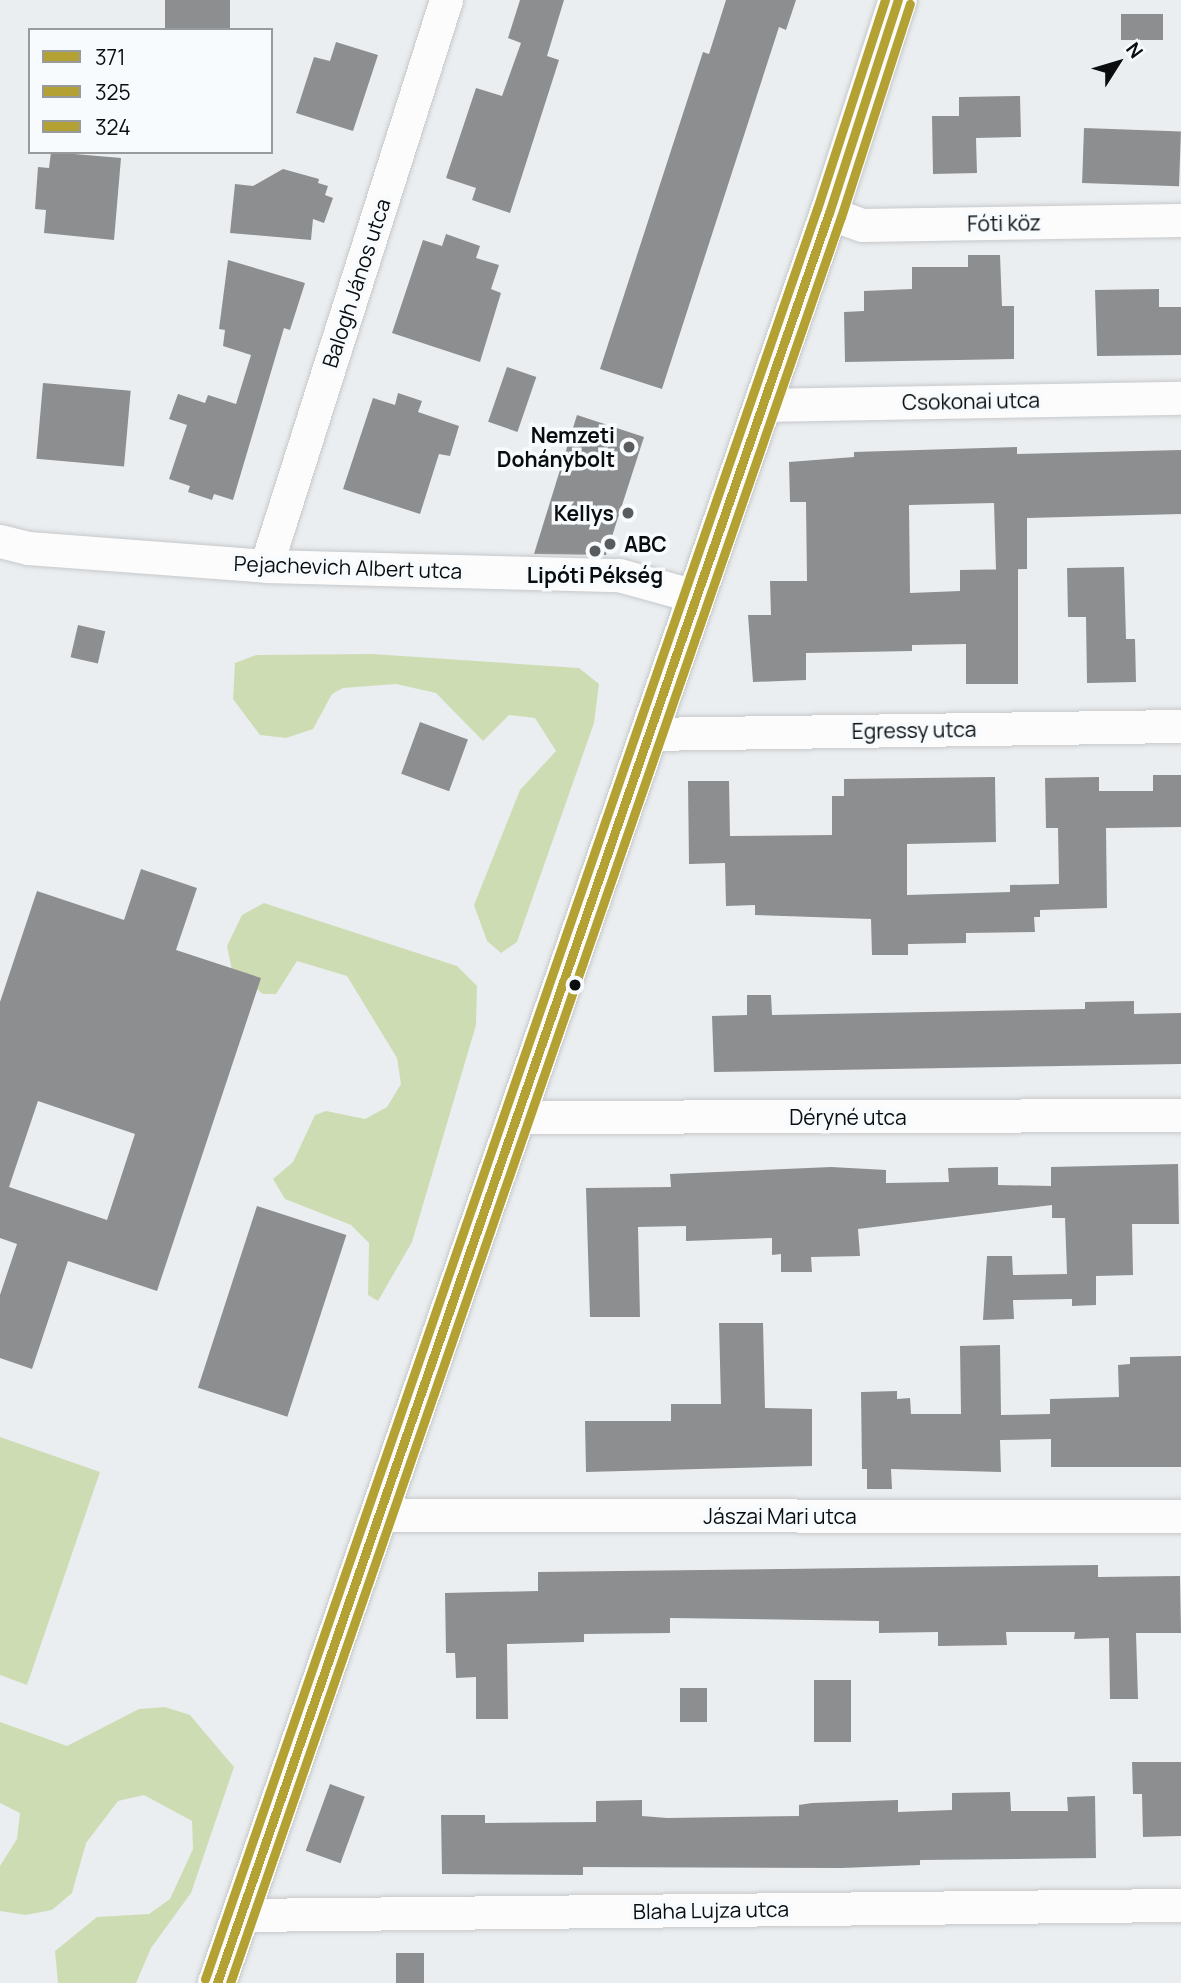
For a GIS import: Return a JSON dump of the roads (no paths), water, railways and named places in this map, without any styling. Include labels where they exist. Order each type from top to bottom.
[{"type":"main road","points":[[217,1983],[646,734],[829,213],[898,0]]},
{"type":"street","name":"Balogh János utca","points":[[267,566],[446,0]]},
{"type":"street","name":"Fóti köz","points":[[829,213],[862,225],[1181,220]]},
{"type":"street","name":"Csokonai utca","points":[[761,405],[1181,398]]},
{"type":"street","name":"Pejachevich Albert utca","points":[[0,541],[28,548],[267,566],[619,575],[694,596]]},
{"type":"street","name":"Egressy utca","points":[[646,734],[1181,726]]},
{"type":"street","name":"Déryné utca","points":[[516,1117],[1181,1115]]},
{"type":"street","name":"Jászai Mari utca","points":[[379,1515],[1181,1516]]},
{"type":"street","name":"Blaha Lujza utca","points":[[240,1915],[1181,1905]]},
{"type":"place","name":"Nemzeti Dohánybolt","points":[[629,447]]},
{"type":"place","name":"Kellys","points":[[628,513]]},
{"type":"place","name":"ABC","points":[[610,544]]},
{"type":"place","name":"Lipóti Pékség","points":[[595,551]]}]
